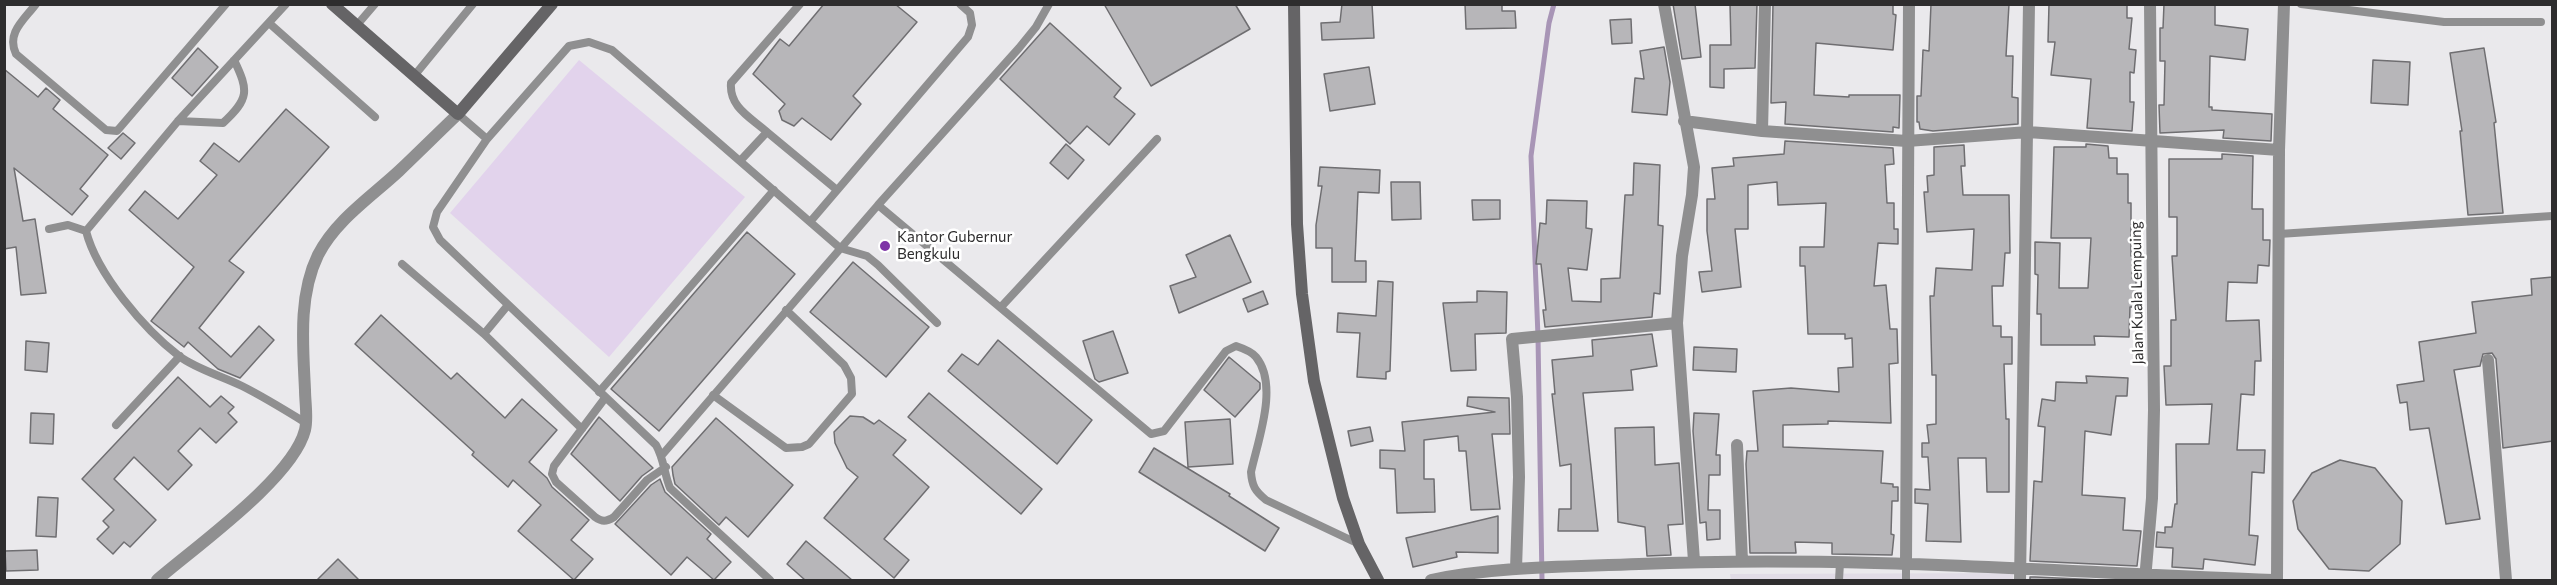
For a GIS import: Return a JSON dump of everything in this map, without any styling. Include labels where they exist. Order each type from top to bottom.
[{"type":"street","points":[[332,4],[458,114]]},
{"type":"street","points":[[157,580],[276,478],[292,457],[305,432],[303,332],[307,292],[318,256],[339,224],[458,114],[552,4]]},
{"type":"street","points":[[1294,4],[1297,224],[1302,294],[1314,381],[1342,498],[1359,544],[1378,580]]},
{"type":"street","points":[[1664,4],[1694,167],[1682,256],[1677,323],[1694,561]]},
{"type":"street","points":[[1762,131],[1765,4]]},
{"type":"street","points":[[1906,563],[1909,4]]},
{"type":"street","points":[[2020,574],[2029,4]]},
{"type":"street","name":"Jalan Kuala Lempuing","points":[[2146,578],[2152,498],[2154,410],[2150,4]]},
{"type":"street","points":[[1431,580],[1521,569],[1742,561],[1906,563],[2020,574],[2275,580],[2279,150],[2284,4]]},
{"type":"street","points":[[1684,122],[1762,131],[1907,141],[2028,132],[2151,139],[2279,150]]},
{"type":"street","points":[[1521,569],[1517,397],[1512,339],[1677,323]]},
{"type":"street","points":[[2488,360],[2506,580]]},
{"type":"street","points":[[1737,445],[1742,561]]},
{"type":"lane","points":[[36,4],[12,34],[16,54],[106,130],[117,131],[226,4]]},
{"type":"lane","points":[[86,231],[178,121],[286,4]]},
{"type":"lane","points":[[357,25],[375,4]]},
{"type":"lane","points":[[414,76],[473,4]]},
{"type":"lane","points":[[800,4],[731,83],[730,94],[733,103],[837,190]]},
{"type":"lane","points":[[810,222],[968,37],[972,25],[970,13],[960,4]]},
{"type":"lane","points":[[662,456],[840,248],[1019,48],[1036,27],[1048,4]]},
{"type":"lane","points":[[2301,4],[2445,22],[2541,22]]},
{"type":"lane","points":[[269,23],[375,117]]},
{"type":"lane","points":[[770,580],[670,488],[666,477],[666,467],[656,445],[440,240],[433,227],[437,212],[487,140],[569,46],[589,42],[612,50],[840,248],[867,256],[937,323]]},
{"type":"lane","points":[[178,121],[223,123],[231,115],[246,94],[244,81],[234,60]]},
{"type":"lane","points":[[458,114],[487,140]]},
{"type":"lane","points":[[740,161],[767,132]]},
{"type":"lane","points":[[1001,307],[1157,139]]},
{"type":"lane","points":[[666,467],[647,480],[614,517],[607,521],[601,521],[556,482],[552,474],[554,466],[582,429],[602,395],[774,190]]},
{"type":"lane","points":[[878,205],[1151,434],[1164,431],[1226,351],[1236,346],[1256,356],[1263,370],[1268,391],[1251,472],[1255,492],[1266,500],[1359,544]]},
{"type":"lane","points":[[2279,234],[2553,216]]},
{"type":"lane","points":[[49,229],[68,225],[86,231]]},
{"type":"lane","points":[[86,231],[90,245],[110,283],[138,315],[180,356],[245,388],[306,423]]},
{"type":"lane","points":[[402,264],[484,334],[582,429]]},
{"type":"lane","points":[[484,334],[508,306]]},
{"type":"lane","points":[[713,395],[786,448],[809,444],[852,394],[851,378],[844,365],[786,310]]},
{"type":"lane","points":[[116,425],[180,356]]},
{"type":"lane","points":[[1839,580],[1840,563]]},
{"type":"lane","points":[[1906,563],[1906,580]]},
{"type":"shaded area","points":[[579,60],[745,197],[609,357],[450,213]]},
{"type":"shaded area","points":[[2013,573],[2013,580],[1731,580],[1730,574]]},
{"type":"building","points":[[824,4],[895,4],[917,22],[853,96],[861,104],[831,140],[802,118],[794,126],[782,120],[779,111],[785,104],[753,74],[780,39],[789,46]]},
{"type":"building","points":[[1104,4],[1235,4],[1250,29],[1151,86]]},
{"type":"building","points":[[1342,4],[1372,4],[1374,38],[1322,40],[1321,23],[1340,22]]},
{"type":"building","points":[[1465,4],[1502,4],[1502,11],[1515,11],[1516,28],[1466,29]]},
{"type":"building","points":[[1673,4],[1695,4],[1701,57],[1682,59]]},
{"type":"building","points":[[1730,4],[1757,4],[1755,68],[1724,69],[1724,88],[1710,87],[1710,45],[1731,45]]},
{"type":"building","points":[[1773,4],[1893,4],[1893,14],[1896,15],[1893,50],[1816,43],[1814,95],[1849,97],[1849,95],[1900,95],[1899,128],[1893,127],[1893,132],[1785,124],[1786,102],[1771,103]]},
{"type":"building","points":[[1931,4],[2009,4],[2006,56],[2013,56],[2012,97],[2018,98],[2018,124],[1933,131],[1920,129],[1919,122],[1917,122],[1917,96],[1921,96],[1923,50],[1929,51]]},
{"type":"building","points":[[2049,4],[2127,4],[2127,18],[2132,18],[2129,49],[2136,50],[2134,73],[2130,72],[2130,102],[2134,102],[2132,131],[2087,128],[2091,79],[2051,75],[2055,42],[2048,42]]},
{"type":"building","points":[[2164,4],[2215,4],[2215,25],[2248,29],[2245,60],[2210,56],[2209,107],[2212,107],[2212,110],[2272,114],[2271,141],[2223,138],[2224,130],[2160,133],[2159,105],[2164,105],[2165,61],[2160,61],[2160,28],[2163,28]]},
{"type":"building","points":[[1631,19],[1632,43],[1612,44],[1610,20]]},
{"type":"building","points":[[1050,23],[1121,88],[1114,97],[1135,114],[1109,145],[1087,126],[1070,144],[1000,79]]},
{"type":"building","points":[[1664,47],[1670,82],[1667,115],[1632,112],[1635,78],[1644,79],[1640,51]]},
{"type":"building","points":[[198,48],[218,67],[192,96],[172,78]]},
{"type":"building","points":[[2484,48],[2496,122],[2494,123],[2503,213],[2468,215],[2460,131],[2462,131],[2450,53]]},
{"type":"building","points":[[2373,60],[2410,62],[2408,105],[2371,103]]},
{"type":"building","points":[[1369,67],[1375,104],[1330,111],[1324,74]]},
{"type":"building","points":[[4,69],[38,97],[46,88],[60,100],[53,109],[108,155],[80,189],[88,196],[72,215],[14,168],[23,221],[35,219],[46,293],[21,295],[16,247],[4,249]]},
{"type":"building","points":[[286,109],[329,147],[229,261],[244,272],[199,328],[231,357],[259,326],[274,340],[240,378],[218,369],[188,342],[184,347],[151,321],[194,267],[129,210],[145,191],[178,219],[217,175],[200,161],[214,143],[239,162]]},
{"type":"building","points":[[123,133],[135,143],[121,159],[108,148]]},
{"type":"building","points":[[1785,141],[1893,148],[1894,164],[1885,165],[1887,203],[1894,203],[1894,229],[1898,229],[1898,244],[1878,243],[1874,286],[1886,285],[1890,329],[1897,329],[1898,363],[1889,364],[1891,423],[1828,421],[1828,424],[1783,425],[1783,447],[1883,451],[1881,483],[1898,487],[1898,501],[1892,501],[1891,534],[1894,535],[1892,555],[1832,554],[1832,543],[1795,542],[1796,553],[1750,553],[1747,451],[1758,451],[1753,391],[1791,388],[1839,392],[1838,368],[1853,367],[1852,338],[1845,339],[1845,334],[1808,334],[1805,266],[1800,266],[1800,247],[1824,247],[1826,203],[1778,205],[1777,182],[1748,185],[1748,229],[1735,229],[1741,287],[1702,292],[1699,272],[1712,271],[1707,231],[1707,199],[1715,199],[1712,168],[1734,166],[1733,158],[1784,154]]},
{"type":"building","points":[[1066,144],[1084,160],[1068,179],[1050,163]]},
{"type":"building","points":[[2086,144],[2108,146],[2109,158],[2117,158],[2117,174],[2128,174],[2128,203],[2131,203],[2132,278],[2136,278],[2136,307],[2130,307],[2129,337],[2094,336],[2095,345],[2041,345],[2041,314],[2037,314],[2038,275],[2035,274],[2035,242],[2060,243],[2059,288],[2088,288],[2091,238],[2051,238],[2054,147],[2086,147]]},
{"type":"building","points":[[1964,145],[1965,166],[1961,166],[1963,195],[2009,195],[2010,253],[2005,253],[2003,286],[1992,286],[1993,326],[2001,326],[2001,337],[2012,337],[2012,364],[2004,364],[2006,419],[2009,419],[2009,492],[1987,492],[1986,458],[1958,458],[1961,542],[1926,541],[1928,504],[1915,503],[1915,489],[1930,490],[1928,457],[1922,457],[1922,443],[1929,443],[1927,425],[1936,424],[1936,375],[1932,375],[1930,296],[1934,296],[1936,268],[1972,270],[1974,229],[1927,232],[1924,192],[1928,192],[1927,176],[1934,175],[1934,147]]},
{"type":"building","points":[[2222,154],[2253,156],[2252,209],[2263,209],[2263,240],[2270,240],[2269,266],[2258,265],[2257,283],[2228,282],[2226,321],[2259,320],[2261,361],[2255,361],[2254,395],[2241,394],[2237,450],[2265,450],[2264,473],[2252,472],[2249,535],[2258,536],[2255,565],[2204,559],[2203,569],[2172,567],[2173,548],[2156,547],[2157,532],[2165,533],[2165,527],[2172,527],[2175,504],[2177,504],[2176,444],[2209,444],[2212,404],[2166,405],[2164,366],[2171,366],[2171,320],[2176,320],[2172,256],[2177,256],[2177,217],[2169,217],[2169,159],[2222,159]]},
{"type":"building","points":[[1634,163],[1660,165],[1658,225],[1663,226],[1660,294],[1654,293],[1652,317],[1545,327],[1543,310],[1546,310],[1541,264],[1536,264],[1540,223],[1546,224],[1547,200],[1587,201],[1586,228],[1592,229],[1587,270],[1568,268],[1572,301],[1601,302],[1601,279],[1620,278],[1625,195],[1633,195]]},
{"type":"building","points":[[1320,167],[1380,170],[1379,193],[1358,192],[1355,261],[1366,261],[1366,282],[1332,282],[1332,248],[1316,248],[1316,225],[1322,186],[1318,186]]},
{"type":"building","points":[[1391,182],[1420,182],[1421,219],[1392,220]]},
{"type":"building","points":[[1472,200],[1500,200],[1500,219],[1473,220]]},
{"type":"building","points":[[747,232],[795,274],[659,431],[611,389]]},
{"type":"building","points":[[1230,235],[1251,282],[1179,313],[1170,286],[1196,277],[1186,255]]},
{"type":"building","points":[[853,262],[929,327],[886,377],[810,312]]},
{"type":"building","points":[[2553,277],[2553,441],[2503,448],[2496,359],[2492,353],[2483,354],[2480,366],[2454,370],[2480,519],[2446,524],[2429,428],[2410,430],[2407,402],[2400,403],[2397,385],[2424,381],[2419,342],[2476,333],[2472,302],[2532,295],[2531,279]]},
{"type":"building","points":[[1378,281],[1393,282],[1390,371],[1386,372],[1386,379],[1357,377],[1360,333],[1337,332],[1338,313],[1376,316]]},
{"type":"building","points":[[1263,291],[1268,304],[1248,312],[1243,299]]},
{"type":"building","points":[[1477,291],[1507,292],[1506,333],[1475,334],[1476,370],[1451,371],[1443,303],[1477,302]]},
{"type":"building","points":[[381,315],[451,379],[457,373],[505,418],[522,399],[557,430],[529,462],[547,478],[552,487],[589,520],[571,540],[593,559],[574,580],[518,531],[541,505],[513,480],[508,487],[472,455],[474,452],[355,344]]},
{"type":"building","points":[[1113,331],[1128,373],[1099,382],[1095,379],[1083,341]]},
{"type":"building","points":[[1652,334],[1657,366],[1631,370],[1633,390],[1583,393],[1598,531],[1558,531],[1559,509],[1571,509],[1571,464],[1560,466],[1552,394],[1555,394],[1552,360],[1593,356],[1592,340]]},
{"type":"building","points":[[998,340],[1092,420],[1057,464],[948,371],[962,354],[978,365]]},
{"type":"building","points":[[26,341],[49,343],[47,372],[25,370]]},
{"type":"building","points":[[1694,347],[1737,349],[1736,372],[1693,370]]},
{"type":"building","points":[[1229,357],[1260,383],[1260,389],[1235,417],[1204,390]]},
{"type":"building","points":[[2086,376],[2128,378],[2127,396],[2116,396],[2111,435],[2085,431],[2082,495],[2125,498],[2123,530],[2141,531],[2137,566],[2030,561],[2034,481],[2042,482],[2045,427],[2038,426],[2042,399],[2055,401],[2056,382],[2087,383]]},
{"type":"building","points":[[178,377],[210,407],[221,396],[234,407],[228,413],[237,422],[216,443],[200,428],[178,451],[192,465],[168,490],[134,457],[114,479],[156,520],[130,547],[124,542],[113,554],[97,539],[109,527],[103,521],[114,510],[82,479]]},
{"type":"building","points":[[929,393],[1042,489],[1021,514],[908,417]]},
{"type":"building","points":[[1468,397],[1509,398],[1510,434],[1492,434],[1500,509],[1471,510],[1466,451],[1459,451],[1458,436],[1424,440],[1424,479],[1434,479],[1435,512],[1397,513],[1395,469],[1380,468],[1380,450],[1405,451],[1402,422],[1495,412],[1467,406]]},
{"type":"building","points":[[31,413],[54,414],[53,444],[30,443]]},
{"type":"building","points":[[1694,413],[1719,414],[1716,455],[1720,455],[1720,475],[1709,475],[1708,510],[1720,510],[1720,539],[1707,540],[1706,522],[1700,523],[1693,431]]},
{"type":"building","points":[[850,416],[863,417],[874,424],[879,420],[906,440],[893,455],[929,487],[884,539],[909,560],[894,578],[824,518],[858,477],[847,468],[835,443],[834,432]]},
{"type":"building","points":[[599,417],[653,468],[642,476],[620,501],[571,454]]},
{"type":"building","points":[[716,418],[793,485],[748,537],[726,517],[719,525],[675,484],[672,467]]},
{"type":"building","points":[[1230,419],[1233,464],[1188,467],[1185,422]]},
{"type":"building","points":[[1370,427],[1373,441],[1351,446],[1348,431]]},
{"type":"building","points":[[1654,427],[1655,465],[1679,463],[1683,524],[1668,525],[1671,555],[1647,556],[1645,527],[1618,522],[1615,428]]},
{"type":"building","points":[[1154,448],[1230,494],[1229,496],[1279,528],[1265,551],[1139,472]]},
{"type":"building","points":[[2340,460],[2375,468],[2402,501],[2400,544],[2369,571],[2329,569],[2298,529],[2293,501],[2312,473]]},
{"type":"building","points":[[660,479],[665,492],[711,534],[707,539],[731,562],[714,580],[687,557],[671,575],[615,524],[651,485]]},
{"type":"building","points":[[38,497],[58,498],[56,537],[36,536]]},
{"type":"building","points":[[1498,516],[1498,553],[1456,552],[1457,557],[1413,567],[1406,538]]},
{"type":"building","points":[[806,541],[852,580],[805,580],[787,564]]},
{"type":"building","points":[[37,550],[38,570],[6,571],[5,551]]},
{"type":"building","points":[[338,559],[359,580],[317,580]]},
{"type":"building","points":[[2030,577],[2035,577],[2102,580],[2030,580]]},
{"type":"waterway","points":[[1542,580],[1538,337],[1531,156],[1549,23],[1554,4]]},
{"type":"place","name":"Kantor Gubernur Bengkulu","points":[[885,246]]}]
